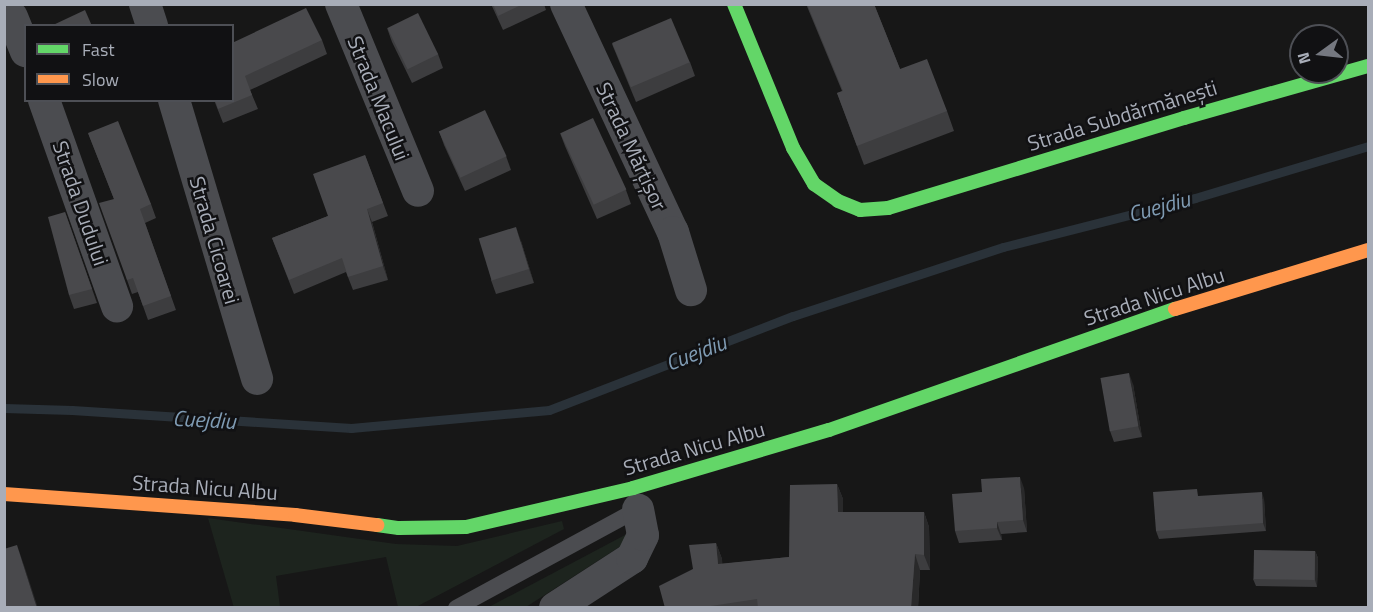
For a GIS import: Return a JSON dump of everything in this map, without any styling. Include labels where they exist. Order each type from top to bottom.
[{"type":"street","points":[[145,4],[151,24]]},
{"type":"street","name":"Strada Macului","points":[[341,4],[418,191]]},
{"type":"street","name":"Strada Mărțișor","points":[[566,4],[673,232],[691,290]]},
{"type":"street","name":"Strada Subdărmănești","points":[[734,4],[793,148],[814,184],[838,201],[860,210],[888,208],[1184,118],[1368,66]]},
{"type":"street","points":[[18,14],[24,42]]},
{"type":"street","name":"Strada Dudului","points":[[45,102],[117,306]]},
{"type":"street","name":"Strada Cicoarei","points":[[175,102],[256,379]]},
{"type":"street","name":"Strada Nicu Albu","points":[[4,494],[295,515],[399,528],[466,527],[636,498],[1173,310],[1368,250]]},
{"type":"street","points":[[555,608],[632,558],[643,535],[636,498]]},
{"type":"lane","points":[[456,608],[636,498]]},
{"type":"shaded area","points":[[208,518],[396,544],[457,546],[562,521],[564,529],[416,607],[398,607],[386,557],[276,576],[280,607],[234,608]]},
{"type":"shaded area","points":[[625,535],[627,542],[526,607],[487,608]]},
{"type":"building","points":[[493,4],[523,4],[498,16]]},
{"type":"building","points":[[807,4],[874,4],[900,69],[927,59],[947,111],[857,146],[837,93],[843,91]]},
{"type":"building","points":[[306,8],[322,40],[245,76],[252,95],[218,109],[216,102],[234,102],[234,42]]},
{"type":"building","points":[[85,10],[91,24],[55,24]]},
{"type":"building","points":[[418,13],[438,54],[408,69],[387,28]]},
{"type":"building","points":[[671,18],[690,62],[631,87],[612,43]]},
{"type":"building","points":[[485,110],[507,156],[460,178],[439,132]]},
{"type":"building","points":[[593,118],[626,190],[594,205],[560,133]]},
{"type":"building","points":[[118,121],[151,204],[140,209],[171,296],[143,306],[133,278],[127,280],[99,203],[114,199],[88,133]]},
{"type":"building","points":[[365,155],[383,203],[367,209],[383,266],[348,277],[342,258],[289,280],[272,238],[328,216],[313,174]]},
{"type":"building","points":[[65,212],[92,289],[69,295],[48,217]]},
{"type":"building","points":[[516,227],[529,269],[492,280],[479,238]]},
{"type":"building","points":[[1129,373],[1138,426],[1110,431],[1100,378]]},
{"type":"building","points":[[1020,477],[1023,520],[997,522],[997,528],[955,531],[952,494],[982,492],[981,479]]},
{"type":"building","points":[[837,484],[838,512],[924,512],[924,555],[915,554],[911,608],[797,608],[797,606],[758,608],[757,599],[698,608],[665,608],[659,586],[693,569],[689,545],[716,543],[718,564],[789,557],[790,485]]},
{"type":"building","points":[[1197,489],[1198,496],[1262,492],[1263,523],[1156,531],[1153,492]]},
{"type":"building","points":[[17,545],[37,608],[4,608],[4,549]]},
{"type":"building","points":[[1254,550],[1315,551],[1314,580],[1253,579]]},
{"type":"waterway","name":"Cuejdiu","points":[[4,408],[72,410],[351,428],[549,410],[793,316],[1003,247],[1195,198],[1368,146]]},
{"type":"traffic: fast","points":[[734,4],[793,148],[814,184],[838,201],[860,210],[888,208],[1184,118],[1368,66]]},
{"type":"traffic: fast","points":[[377,525],[399,528],[466,527],[633,488],[829,430],[1175,309]]},
{"type":"traffic: slow","points":[[1175,309],[1368,250]]},
{"type":"traffic: slow","points":[[4,494],[295,515],[377,525]]}]
